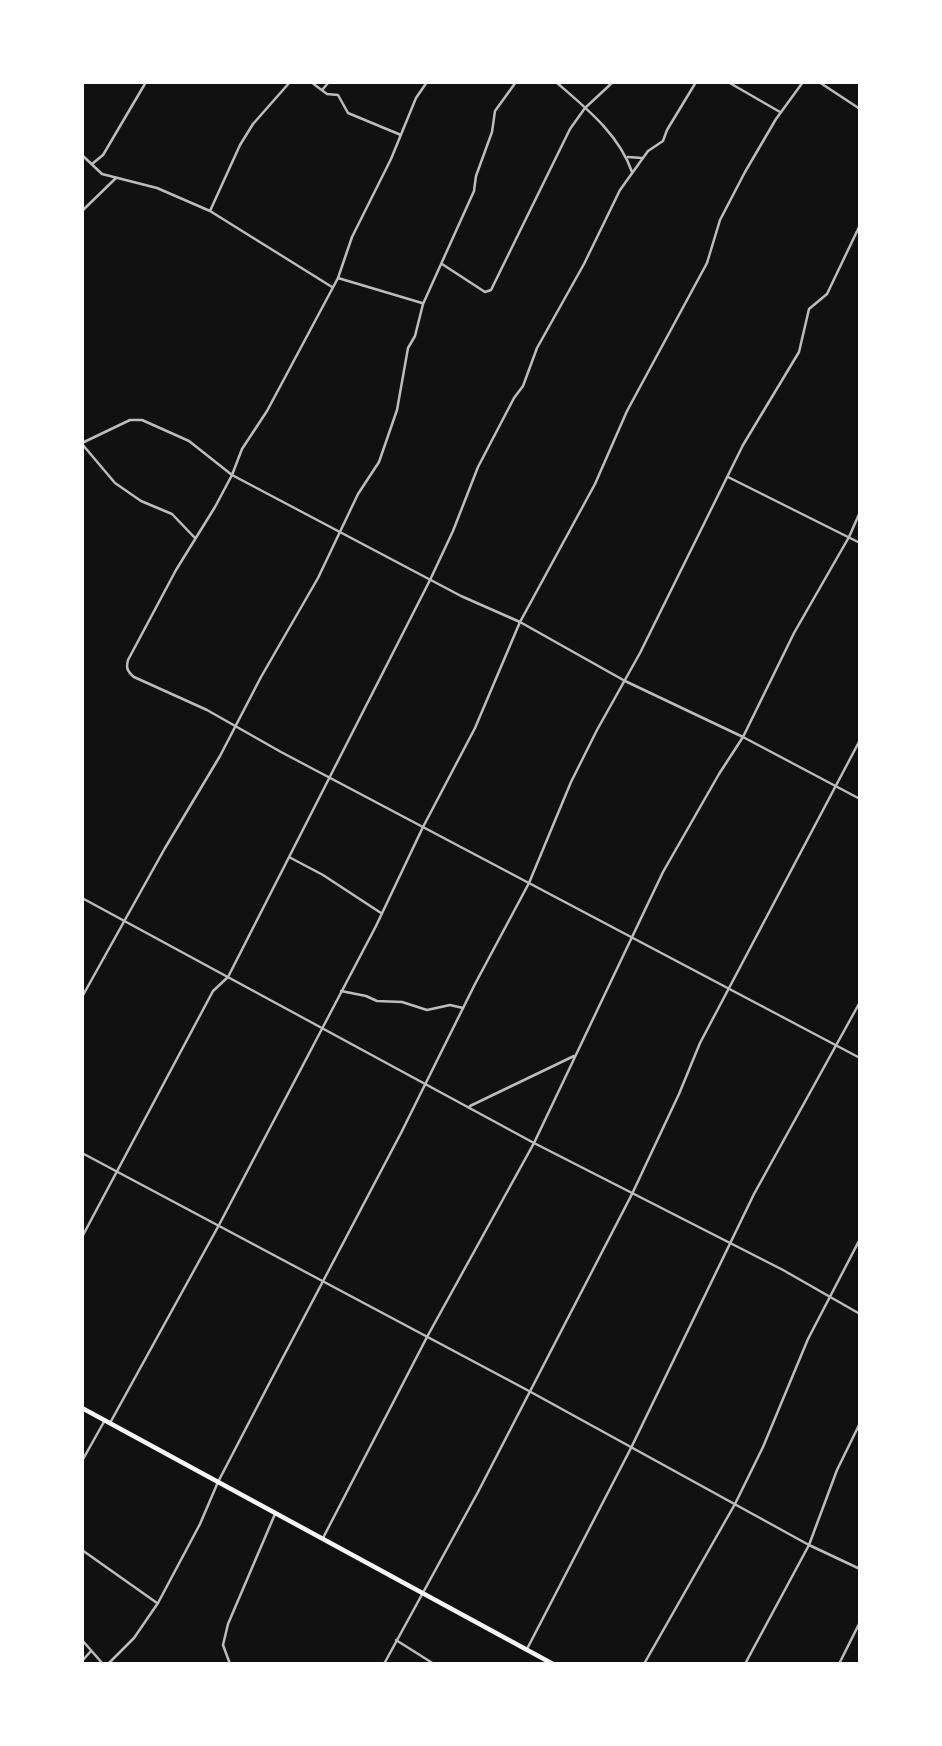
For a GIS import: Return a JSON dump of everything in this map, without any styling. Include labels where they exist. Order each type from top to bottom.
[{"type":"main road","points":[[82,1408],[554,1664]]},
{"type":"street","points":[[92,164],[103,155],[146,82]]},
{"type":"street","points":[[211,211],[240,145],[253,124],[290,82]]},
{"type":"street","points":[[311,82],[327,94],[340,97],[348,113],[401,135]]},
{"type":"street","points":[[323,90],[329,82]]},
{"type":"street","points":[[427,82],[416,98],[366,212],[352,237],[338,278],[267,411],[242,449],[232,475],[166,588],[126,667],[134,677],[197,705],[860,1058]]},
{"type":"street","points":[[82,997],[123,921],[201,790],[318,578],[358,494],[379,462],[397,410],[408,348],[415,336],[423,303],[474,191],[476,176],[492,132],[495,111],[516,82]]},
{"type":"street","points":[[556,82],[611,134],[627,157],[632,172]]},
{"type":"street","points":[[607,88],[608,82]]},
{"type":"street","points":[[441,263],[485,292],[491,290],[570,129],[585,108],[613,82]]},
{"type":"street","points":[[82,1237],[214,991],[228,977],[430,580],[478,467],[523,386],[537,348],[632,172],[648,151],[663,141],[696,82]]},
{"type":"street","points":[[729,82],[780,112]]},
{"type":"street","points":[[82,1461],[108,1422],[219,1225],[382,913],[487,703],[520,622],[595,484],[627,411],[707,263],[720,220],[780,112],[803,82]]},
{"type":"street","points":[[819,82],[860,109]]},
{"type":"street","points":[[82,155],[102,174],[138,181],[211,211],[332,287]]},
{"type":"street","points":[[627,157],[642,158]]},
{"type":"street","points":[[82,211],[116,178]]},
{"type":"street","points":[[108,1664],[134,1637],[158,1604],[200,1524],[218,1482],[529,883],[571,782],[610,704],[625,681],[760,415],[799,352],[809,309],[827,294],[860,225]]},
{"type":"street","points":[[338,278],[423,303]]},
{"type":"street","points":[[195,538],[172,514],[141,501],[115,483],[82,444],[130,420],[142,420],[189,442],[232,475],[430,580],[520,622],[625,681],[743,737],[860,799]]},
{"type":"street","points":[[728,477],[860,543]]},
{"type":"street","points":[[322,1540],[427,1337],[534,1143],[663,872],[743,737],[794,633],[849,537],[860,512]]},
{"type":"street","points":[[384,1664],[632,1194],[700,1043],[860,740]]},
{"type":"street","points":[[289,857],[382,913]]},
{"type":"street","points":[[82,898],[534,1143],[783,1270],[860,1314]]},
{"type":"street","points":[[341,991],[377,1001],[401,1002],[427,1010],[450,1005],[463,1007]]},
{"type":"street","points":[[527,1649],[631,1448],[780,1144],[860,1002]]},
{"type":"street","points":[[470,1106],[576,1056]]},
{"type":"street","points":[[82,1153],[529,1391],[809,1545],[860,1569]]},
{"type":"street","points":[[644,1664],[735,1504],[763,1447],[808,1339],[860,1239]]},
{"type":"street","points":[[745,1664],[809,1545],[845,1451],[860,1423]]},
{"type":"street","points":[[230,1664],[223,1645],[228,1624],[276,1513]]},
{"type":"street","points":[[82,1550],[158,1604]]},
{"type":"street","points":[[839,1664],[860,1622]]},
{"type":"street","points":[[82,1640],[103,1664]]},
{"type":"street","points":[[396,1640],[433,1664]]},
{"type":"street","points":[[82,1661],[91,1651]]}]
